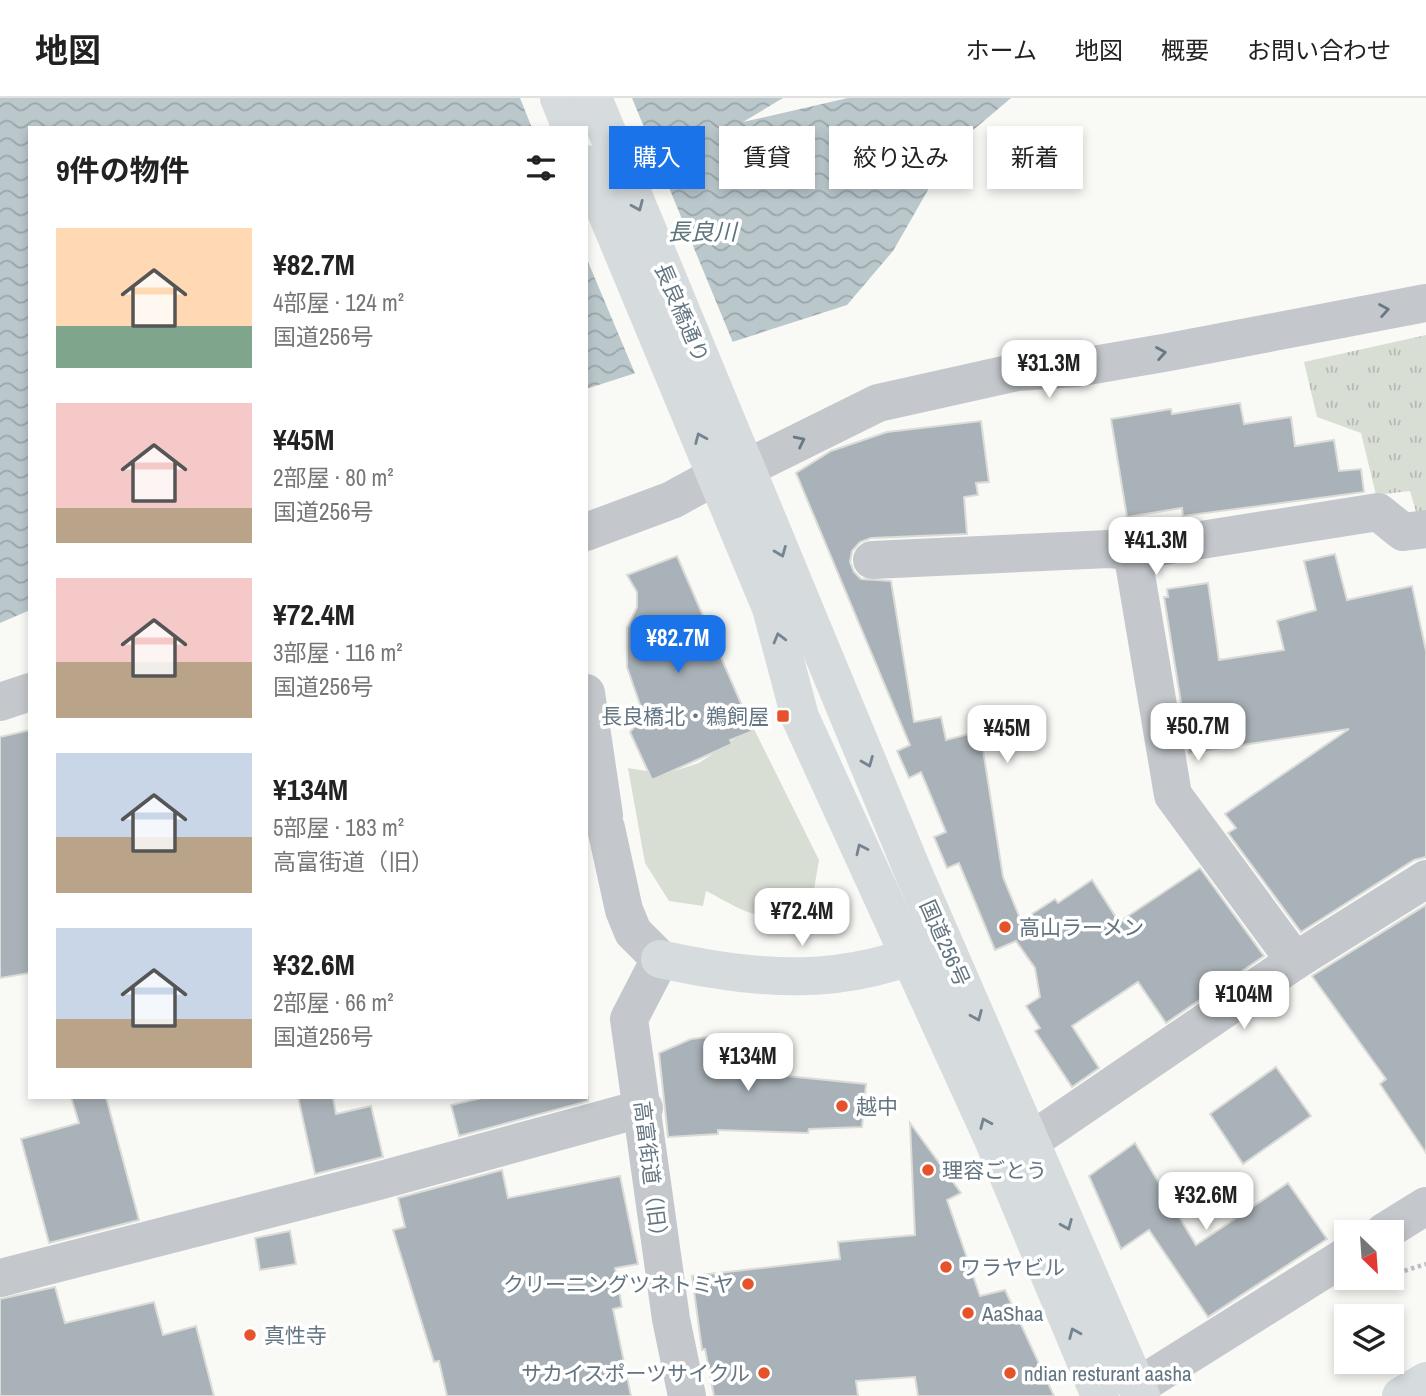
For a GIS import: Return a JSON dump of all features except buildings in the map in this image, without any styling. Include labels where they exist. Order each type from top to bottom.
[{"type":"main road","points":[[559,98],[570,126]]},
{"type":"main road","name":"長良橋通り","points":[[593,98],[741,495]]},
{"type":"main road","name":"長良橋通り","points":[[588,168],[741,495]]},
{"type":"main road","name":"国道256号","points":[[741,495],[946,942],[1139,1392]]},
{"type":"main road","name":"国道256号","points":[[741,495],[800,717],[992,1137],[1100,1396]]},
{"type":"main road","points":[[660,959],[726,974],[801,978],[859,973],[911,958],[946,942]]},
{"type":"main road","points":[[1401,1396],[1426,1381]]},
{"type":"street","points":[[588,531],[672,500],[725,471],[757,463],[878,403],[1017,372],[1076,368],[1426,303]]},
{"type":"street","points":[[872,561],[1109,549],[1132,551],[1378,512],[1419,540]]},
{"type":"street","points":[[1132,551],[1173,795],[1294,961]]},
{"type":"street","points":[[0,702],[28,693]]},
{"type":"street","points":[[588,706],[606,828],[624,911],[633,932],[660,959]]},
{"type":"street","points":[[588,792],[606,828]]},
{"type":"street","points":[[1031,1141],[1294,961],[1426,879]]},
{"type":"street","name":"高富街道（旧）","points":[[660,959],[629,1019],[644,1108],[664,1271],[687,1396]]},
{"type":"street","points":[[0,1278],[378,1181],[644,1108]]},
{"type":"street","points":[[1403,1220],[1426,1206]]},
{"type":"street","points":[[1139,1392],[1334,1264]]},
{"type":"path","points":[[1404,1271],[1426,1264]]},
{"type":"green space","points":[[1426,335],[1426,514],[1417,515],[1410,491],[1376,495],[1361,433],[1317,417],[1304,362]]},
{"type":"green space","points":[[753,727],[819,860],[812,901],[781,914],[758,915],[706,891],[703,906],[669,901],[645,863],[628,768],[665,774],[699,763]]},
{"type":"water","name":"長良川","points":[[0,98],[783,98],[743,122],[848,98],[1011,98],[973,130],[973,126],[829,126],[829,189],[929,189],[893,251],[847,305],[588,388],[588,126],[28,126],[28,611],[0,623]]},
{"type":"pier","points":[[520,98],[632,98],[644,126],[609,126],[609,189],[670,189],[734,345],[636,376],[588,262],[588,126],[531,126]]},
{"type":"place","name":"長良橋北・鵜飼屋","points":[[783,716]]},
{"type":"place","name":"高山ラーメン","points":[[1005,927]]},
{"type":"place","name":"越中","points":[[842,1106]]},
{"type":"place","name":"理容ごとう","points":[[928,1170]]},
{"type":"place","name":"ワラヤビル","points":[[946,1267]]},
{"type":"place","name":"クリーニングツネトミヤ","points":[[748,1284]]},
{"type":"place","name":"AaShaa","points":[[968,1313]]},
{"type":"place","name":"真性寺","points":[[250,1335]]},
{"type":"place","name":"サカイスポーツサイクル","points":[[764,1373]]},
{"type":"place","name":"ndian resturant aasha","points":[[1010,1373]]}]
